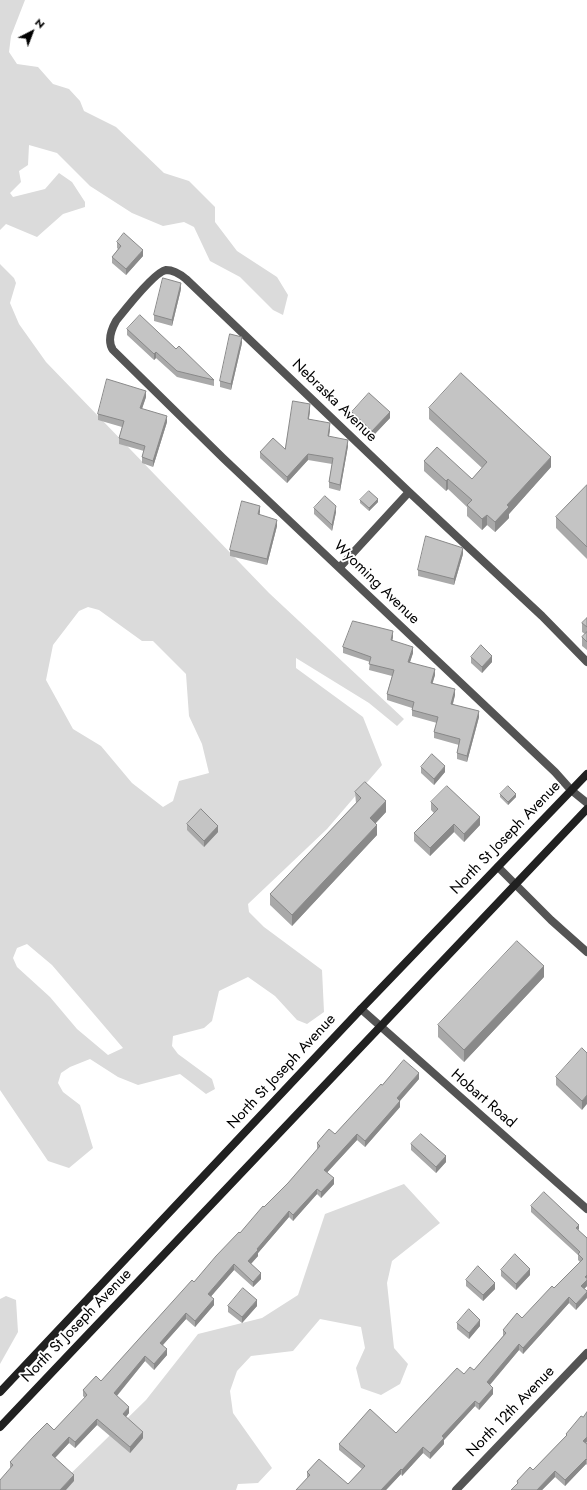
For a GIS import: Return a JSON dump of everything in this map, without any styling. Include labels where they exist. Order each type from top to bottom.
[{"type":"main road","name":"North St Joseph Avenue","points":[[0,1392],[361,1009],[587,774]]},
{"type":"main road","name":"North St Joseph Avenue","points":[[0,1427],[587,809]]},
{"type":"street","name":"Nebraska Avenue","points":[[146,382],[111,346],[110,337],[112,328],[130,304],[153,279],[163,271],[172,270],[179,273],[186,279],[409,492],[542,616],[587,662]]},
{"type":"street","name":"Wyoming Avenue","points":[[146,382],[223,458],[340,567],[571,790],[587,803]]},
{"type":"street","points":[[340,567],[409,492]]},
{"type":"street","points":[[498,867],[551,920],[587,952]]},
{"type":"street","name":"Hobart Road","points":[[361,1009],[587,1209]]},
{"type":"street","name":"North 12th Avenue","points":[[456,1490],[587,1353]]},
{"type":"shaded area","points":[[0,0],[25,0],[11,36],[9,52],[17,64],[38,67],[53,84],[69,89],[80,101],[84,111],[116,127],[164,173],[189,181],[215,207],[215,222],[237,251],[277,277],[288,295],[283,315],[273,310],[240,277],[210,261],[194,227],[184,222],[163,226],[132,213],[90,186],[57,153],[29,145],[28,165],[19,171],[21,182],[10,193],[13,197],[45,189],[59,173],[72,182],[85,202],[85,207],[63,214],[37,237],[6,224],[0,230]]},
{"type":"shaded area","points":[[0,264],[14,278],[16,283],[10,303],[19,324],[46,362],[269,593],[404,719],[397,726],[369,703],[296,658],[296,668],[363,717],[382,765],[327,829],[248,904],[249,912],[264,927],[322,970],[324,1012],[307,1024],[297,1020],[275,996],[248,977],[219,991],[212,1021],[204,1028],[173,1036],[172,1046],[178,1054],[212,1079],[215,1089],[206,1094],[180,1074],[138,1085],[118,1077],[90,1059],[70,1067],[61,1073],[58,1083],[63,1092],[80,1105],[93,1148],[69,1168],[48,1161],[0,1090]],"holes":[[[88,607],[99,610],[142,641],[153,641],[186,674],[189,716],[202,744],[209,773],[179,781],[173,801],[163,807],[132,783],[101,746],[73,729],[46,680],[53,645],[79,611]],[[27,944],[52,965],[123,1048],[108,1055],[77,1029],[50,997],[17,967],[13,958],[17,948]]]},
{"type":"shaded area","points":[[404,1184],[440,1223],[392,1261],[387,1283],[394,1348],[408,1364],[400,1384],[381,1395],[361,1388],[356,1368],[365,1348],[361,1327],[320,1319],[293,1351],[251,1356],[237,1371],[230,1391],[233,1413],[272,1468],[258,1483],[238,1484],[236,1490],[54,1490],[146,1400],[198,1334],[262,1318],[298,1295],[325,1214]]},
{"type":"shaded area","points":[[6,1296],[16,1300],[18,1332],[0,1364],[0,1299]]},
{"type":"building","points":[[124,233],[143,250],[126,269],[112,257],[121,246],[117,242]]},
{"type":"building","points":[[163,278],[181,283],[172,320],[154,315]]},
{"type":"building","points":[[140,315],[176,349],[179,346],[214,380],[177,371],[156,352],[154,354],[127,329]]},
{"type":"building","points":[[230,334],[242,337],[231,384],[220,381]]},
{"type":"building","points":[[461,373],[551,457],[507,505],[509,507],[495,522],[487,515],[482,519],[467,505],[472,500],[448,479],[446,481],[424,461],[437,447],[472,479],[487,462],[429,408]]},
{"type":"building","points":[[107,379],[146,391],[140,408],[167,416],[153,461],[142,457],[145,446],[119,438],[124,421],[98,414]]},
{"type":"building","points":[[369,393],[390,412],[372,431],[352,412]]},
{"type":"building","points":[[293,401],[310,404],[308,419],[330,423],[328,436],[348,440],[340,485],[329,482],[333,458],[308,454],[287,477],[260,452],[273,438],[285,449]]},
{"type":"building","points":[[587,485],[587,547],[556,517]]},
{"type":"building","points":[[369,491],[378,499],[369,508],[360,500]]},
{"type":"building","points":[[325,496],[336,506],[332,525],[314,508]]},
{"type":"building","points":[[242,501],[260,506],[258,514],[277,520],[267,559],[230,550]]},
{"type":"building","points":[[426,536],[463,548],[454,579],[418,570]]},
{"type":"building","points":[[587,618],[587,627],[582,623]]},
{"type":"building","points":[[353,621],[393,631],[391,640],[413,647],[408,662],[435,669],[431,683],[455,689],[451,704],[479,711],[467,756],[457,753],[460,739],[434,732],[438,717],[412,710],[414,702],[387,694],[394,670],[369,664],[371,657],[343,647]]},
{"type":"building","points":[[587,632],[587,642],[582,637]]},
{"type":"building","points":[[481,645],[492,656],[482,667],[471,657]]},
{"type":"building","points":[[432,754],[445,766],[434,779],[421,767]]},
{"type":"building","points":[[365,782],[386,801],[370,818],[377,825],[292,915],[270,894],[361,798],[355,792]]},
{"type":"building","points":[[447,786],[480,817],[464,834],[454,824],[430,848],[414,833],[438,809],[431,802]]},
{"type":"building","points":[[508,786],[516,794],[508,802],[500,794]]},
{"type":"building","points":[[201,809],[218,826],[204,841],[187,824]]},
{"type":"building","points":[[517,941],[544,966],[464,1050],[438,1025]]},
{"type":"building","points":[[582,1048],[587,1053],[587,1095],[582,1101],[556,1077]]},
{"type":"building","points":[[404,1060],[419,1073],[397,1098],[400,1101],[365,1141],[357,1134],[324,1170],[334,1178],[321,1192],[317,1189],[293,1215],[289,1211],[257,1249],[258,1250],[248,1261],[261,1273],[253,1282],[234,1264],[208,1294],[214,1299],[195,1321],[186,1313],[160,1343],[167,1349],[154,1364],[145,1356],[114,1393],[129,1407],[123,1414],[143,1432],[130,1447],[97,1419],[75,1442],[69,1437],[52,1455],[74,1475],[60,1490],[0,1490],[0,1480],[13,1465],[10,1462],[33,1437],[47,1423],[54,1430],[87,1395],[83,1390],[96,1376],[101,1381],[192,1280],[194,1282],[263,1206],[264,1207],[288,1183],[320,1146],[317,1143],[329,1129],[335,1134]]},
{"type":"building","points":[[421,1134],[446,1156],[436,1167],[411,1144]]},
{"type":"building","points":[[544,1192],[579,1225],[576,1228],[587,1238],[587,1275],[585,1277],[587,1280],[581,1286],[587,1292],[576,1304],[569,1297],[523,1348],[519,1344],[487,1382],[493,1388],[479,1404],[475,1401],[442,1436],[444,1438],[430,1453],[423,1447],[381,1490],[296,1490],[310,1475],[307,1472],[319,1459],[348,1484],[365,1466],[339,1444],[370,1409],[396,1433],[457,1368],[464,1374],[470,1367],[474,1370],[506,1333],[503,1330],[517,1313],[522,1318],[552,1286],[554,1288],[583,1259],[578,1254],[580,1252],[531,1206]]},
{"type":"building","points":[[515,1254],[530,1269],[516,1284],[501,1270]]},
{"type":"building","points":[[478,1266],[495,1283],[483,1295],[466,1280]]},
{"type":"building","points":[[243,1288],[257,1300],[242,1317],[228,1306]]},
{"type":"building","points":[[469,1309],[480,1320],[469,1333],[457,1323]]},
{"type":"building","points":[[587,1412],[587,1437],[583,1441],[587,1444],[587,1460],[586,1459],[565,1480],[555,1471],[537,1490],[511,1490],[530,1467],[533,1470],[567,1435],[566,1434],[581,1416],[583,1417]]}]
